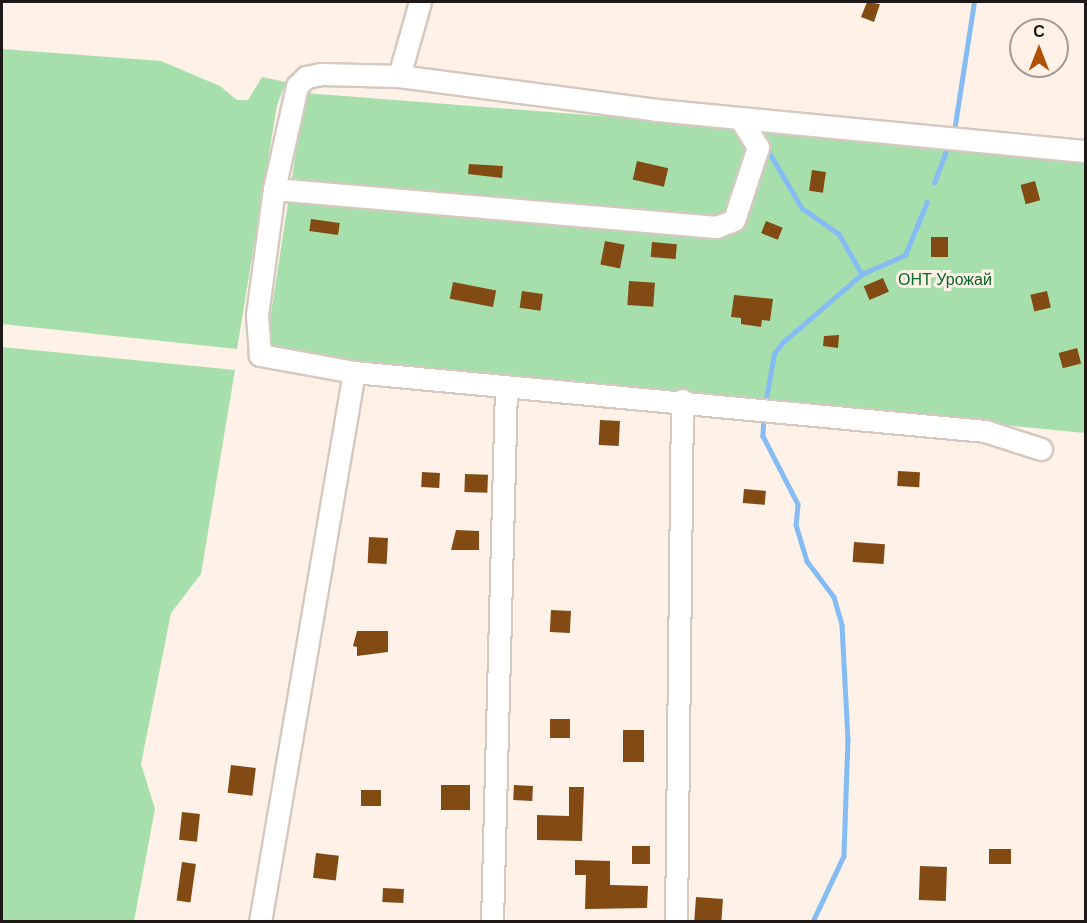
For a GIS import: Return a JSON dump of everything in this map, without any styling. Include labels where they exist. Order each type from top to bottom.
[{"type":"street","points":[[399,76],[420,2]]},
{"type":"street","points":[[1041,448],[985,431],[682,400],[506,387],[354,372],[260,355],[257,315],[274,189],[288,112],[297,86],[306,77],[399,76],[740,118],[1086,151]]},
{"type":"street","points":[[274,189],[716,227],[734,220],[758,147],[740,118]]},
{"type":"street","points":[[260,921],[354,372]]},
{"type":"street","points":[[492,921],[506,387]]},
{"type":"street","points":[[676,921],[682,400]]},
{"type":"green space","points":[[2,49],[161,61],[220,86],[237,100],[248,100],[262,77],[286,82],[277,105],[237,349],[2,324]]},
{"type":"green space","name":"ОНТ Урожай","points":[[305,93],[883,138],[1085,147],[1085,433],[265,352]]},
{"type":"green space","points":[[2,347],[235,370],[201,574],[171,613],[141,764],[155,809],[134,921],[2,921]]},
{"type":"building","points":[[867,2],[880,4],[874,22],[861,17]]},
{"type":"building","points":[[637,161],[668,168],[664,187],[633,180]]},
{"type":"building","points":[[469,164],[503,166],[502,178],[468,174]]},
{"type":"building","points":[[812,170],[826,172],[823,193],[809,191]]},
{"type":"building","points":[[1035,181],[1040,200],[1026,204],[1021,185]]},
{"type":"building","points":[[311,219],[340,223],[338,235],[309,231]]},
{"type":"building","points":[[766,221],[783,228],[778,240],[761,233]]},
{"type":"building","points":[[931,237],[948,237],[948,257],[931,257]]},
{"type":"building","points":[[605,241],[625,245],[620,268],[600,265]]},
{"type":"building","points":[[652,242],[677,244],[676,259],[651,257]]},
{"type":"building","points":[[883,278],[889,292],[870,300],[864,286]]},
{"type":"building","points":[[629,281],[655,283],[653,307],[627,305]]},
{"type":"building","points":[[453,282],[496,290],[493,307],[450,299]]},
{"type":"building","points":[[522,291],[543,294],[540,311],[520,308]]},
{"type":"building","points":[[1047,291],[1051,308],[1034,311],[1030,295]]},
{"type":"building","points":[[734,295],[773,299],[770,321],[762,320],[761,327],[741,324],[741,318],[731,317]]},
{"type":"building","points":[[839,335],[838,348],[823,346],[824,336]]},
{"type":"building","points":[[1077,348],[1081,363],[1063,368],[1059,353]]},
{"type":"building","points":[[600,420],[620,421],[619,446],[599,445]]},
{"type":"building","points":[[898,471],[920,472],[919,487],[897,486]]},
{"type":"building","points":[[422,472],[440,473],[439,488],[421,487]]},
{"type":"building","points":[[465,474],[488,475],[487,493],[464,492]]},
{"type":"building","points":[[744,489],[766,491],[765,505],[743,503]]},
{"type":"building","points":[[456,530],[479,531],[479,550],[451,550]]},
{"type":"building","points":[[369,537],[388,538],[387,564],[368,563]]},
{"type":"building","points":[[854,542],[885,544],[884,564],[853,562]]},
{"type":"building","points":[[551,610],[571,611],[570,633],[550,632]]},
{"type":"building","points":[[357,631],[388,631],[388,652],[357,656],[357,647],[353,646]]},
{"type":"building","points":[[550,719],[570,719],[570,738],[550,738]]},
{"type":"building","points":[[623,730],[644,730],[644,762],[623,762]]},
{"type":"building","points":[[231,765],[256,768],[252,796],[228,793]]},
{"type":"building","points":[[441,785],[470,785],[470,810],[441,810]]},
{"type":"building","points":[[514,785],[533,786],[532,801],[513,800]]},
{"type":"building","points":[[569,787],[584,787],[582,841],[537,840],[537,815],[569,816]]},
{"type":"building","points":[[361,790],[381,790],[381,806],[361,806]]},
{"type":"building","points":[[182,812],[200,814],[197,842],[179,840]]},
{"type":"building","points":[[632,846],[650,846],[650,864],[632,864]]},
{"type":"building","points":[[989,849],[1011,849],[1011,864],[989,864]]},
{"type":"building","points":[[316,853],[339,856],[336,881],[313,878]]},
{"type":"building","points":[[575,860],[610,861],[610,885],[648,886],[647,908],[585,909],[586,875],[575,875]]},
{"type":"building","points":[[182,862],[196,864],[190,903],[177,901]]},
{"type":"building","points":[[920,866],[947,867],[946,901],[919,900]]},
{"type":"building","points":[[383,888],[404,889],[403,903],[382,902]]},
{"type":"building","points":[[696,897],[723,899],[721,922],[694,920]]},
{"type":"waterway","points":[[954,131],[974,2]]},
{"type":"waterway","points":[[934,183],[949,143]]},
{"type":"waterway","points":[[765,145],[802,208],[839,234],[862,274]]},
{"type":"waterway","points":[[765,404],[774,354],[782,343],[862,274],[905,255],[927,202]]},
{"type":"waterway","points":[[764,415],[763,436],[798,504],[796,525],[807,561],[834,597],[842,625],[848,739],[844,856],[813,922]]}]
